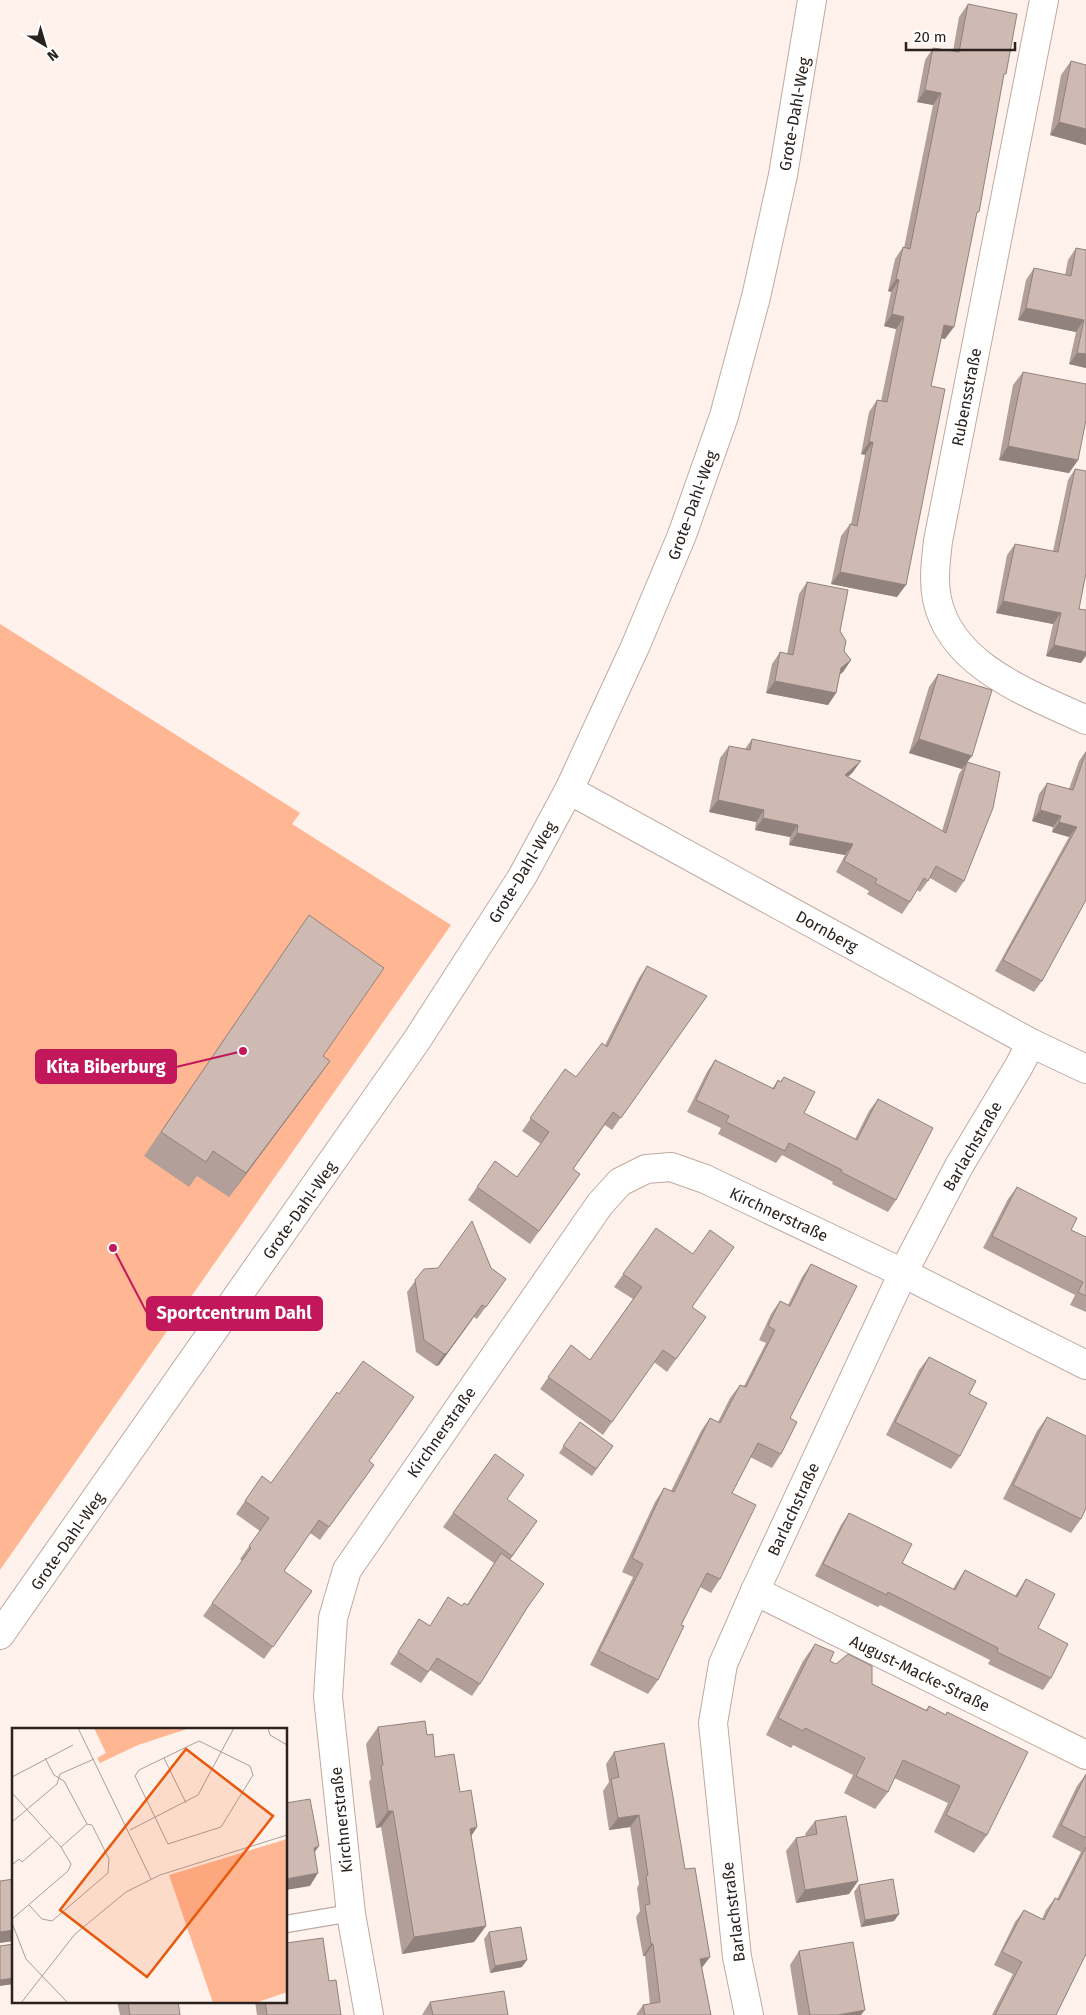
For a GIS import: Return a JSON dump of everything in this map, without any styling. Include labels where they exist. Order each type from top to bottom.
[{"type":"street","name":"Grote-Dahl-Weg","points":[[0,1635],[416,1040],[522,877],[569,790],[635,647],[682,536],[724,416],[756,298],[783,175],[812,0]]},
{"type":"street","name":"Rubensstraße","points":[[1044,0],[938,541],[935,577],[937,599],[945,622],[970,655],[982,666],[1013,685],[1086,720]]},
{"type":"street","name":"Dornberg","points":[[569,790],[1031,1043],[1086,1069]]},
{"type":"street","name":"Barlachstraße","points":[[749,2015],[738,1956],[713,1724],[723,1664],[903,1273],[959,1166],[1031,1043]]},
{"type":"street","name":"Kirchnerstraße","points":[[369,2015],[351,1913],[328,1697],[333,1618],[347,1570],[600,1204],[620,1182],[646,1169],[671,1167],[705,1179],[903,1273]]},
{"type":"street","points":[[903,1273],[1086,1365]]},
{"type":"street","name":"August-Macke-Straße","points":[[755,1591],[1086,1755]]},
{"type":"lane","points":[[288,1924],[351,1913]]},
{"type":"shaded area","points":[[0,624],[300,813],[292,824],[451,925],[0,1570]]},
{"type":"building","points":[[968,4],[1017,14],[979,212],[977,212],[954,327],[944,325],[931,386],[945,389],[906,585],[840,572],[850,524],[857,526],[873,442],[869,442],[877,400],[887,402],[904,317],[892,314],[899,280],[896,279],[903,247],[910,249],[941,93],[925,90],[933,48],[959,52]]},
{"type":"building","points":[[1071,61],[1086,65],[1086,129],[1059,122]]},
{"type":"building","points":[[1076,248],[1086,250],[1086,354],[1077,353],[1084,320],[1026,308],[1034,268],[1071,276]]},
{"type":"building","points":[[1023,372],[1086,384],[1086,420],[1078,460],[1008,446]]},
{"type":"building","points":[[1075,469],[1086,471],[1086,573],[1079,609],[1086,610],[1086,652],[1054,645],[1061,613],[1003,601],[1015,544],[1058,552]]},
{"type":"building","points":[[807,582],[848,590],[840,631],[846,641],[844,651],[851,660],[841,668],[836,693],[775,681],[780,652],[793,655]]},
{"type":"building","points":[[938,674],[992,690],[972,756],[919,739]]},
{"type":"building","points":[[752,739],[861,761],[845,775],[946,833],[967,762],[1000,772],[993,808],[964,881],[936,866],[928,881],[924,878],[910,902],[875,883],[877,879],[844,861],[853,844],[797,833],[798,825],[763,818],[764,810],[718,800],[729,746],[750,750]]},
{"type":"building","points":[[1086,752],[1086,900],[1042,981],[1003,960],[1077,827],[1059,822],[1061,816],[1040,810],[1047,783],[1073,790]]},
{"type":"building","points":[[309,915],[384,968],[323,1056],[330,1061],[246,1173],[213,1151],[206,1162],[161,1132]]},
{"type":"building","points":[[647,966],[707,996],[621,1118],[613,1112],[573,1169],[580,1174],[539,1231],[477,1187],[495,1161],[517,1177],[549,1132],[530,1118],[565,1069],[576,1077],[602,1043],[607,1047]]},
{"type":"building","points":[[715,1060],[774,1089],[778,1080],[781,1082],[784,1077],[815,1092],[804,1113],[857,1140],[878,1099],[933,1128],[896,1200],[789,1143],[785,1151],[726,1122],[729,1116],[696,1100]]},
{"type":"building","points":[[1017,1187],[1077,1218],[1071,1230],[1086,1237],[1086,1296],[1078,1292],[1083,1282],[992,1236]]},
{"type":"building","points":[[472,1221],[491,1268],[506,1279],[486,1307],[482,1305],[447,1353],[444,1354],[424,1340],[415,1280],[424,1269],[438,1268]]},
{"type":"building","points":[[656,1228],[693,1254],[710,1230],[734,1247],[692,1307],[706,1317],[676,1359],[663,1350],[612,1422],[548,1377],[571,1345],[590,1360],[642,1287],[623,1274]]},
{"type":"building","points":[[811,1264],[857,1286],[790,1418],[797,1422],[781,1454],[758,1443],[732,1493],[756,1505],[720,1579],[707,1573],[681,1625],[684,1626],[658,1680],[599,1651],[643,1564],[632,1558],[664,1488],[674,1492],[710,1418],[720,1423],[740,1385],[746,1387],[775,1330],[768,1326],[780,1301],[790,1306]]},
{"type":"building","points":[[929,1357],[976,1381],[969,1394],[987,1403],[960,1456],[895,1422]]},
{"type":"building","points":[[363,1361],[414,1397],[369,1461],[374,1465],[329,1527],[319,1520],[284,1571],[312,1591],[273,1647],[212,1603],[251,1548],[249,1546],[269,1518],[245,1501],[262,1476],[271,1483],[337,1392],[339,1394]]},
{"type":"building","points":[[1047,1417],[1086,1436],[1086,1508],[1081,1519],[1013,1485]]},
{"type":"building","points":[[580,1422],[613,1446],[596,1469],[563,1446]]},
{"type":"building","points":[[495,1454],[524,1475],[507,1499],[537,1521],[512,1556],[453,1513]]},
{"type":"building","points":[[849,1513],[912,1544],[902,1563],[955,1590],[965,1570],[1017,1597],[1026,1579],[1055,1594],[1038,1628],[1068,1644],[1051,1678],[997,1652],[998,1648],[888,1592],[887,1595],[823,1564]]},
{"type":"building","points":[[501,1553],[544,1584],[480,1684],[437,1658],[428,1672],[398,1652],[419,1619],[430,1626],[448,1597],[462,1606],[464,1603],[468,1605]]},
{"type":"building","points":[[815,1644],[834,1652],[830,1661],[836,1664],[848,1654],[872,1666],[872,1684],[927,1711],[929,1706],[946,1715],[947,1712],[1028,1752],[987,1835],[946,1815],[960,1786],[903,1760],[888,1792],[856,1776],[865,1758],[805,1728],[803,1731],[778,1718]]},
{"type":"building","points":[[425,1721],[427,1735],[433,1734],[435,1757],[454,1754],[460,1792],[471,1790],[477,1827],[470,1829],[486,1926],[414,1937],[393,1811],[388,1811],[381,1766],[383,1765],[378,1727]]},
{"type":"building","points":[[664,1743],[685,1869],[695,1868],[710,1957],[700,1959],[711,2015],[645,2015],[643,2005],[660,2002],[653,1944],[651,1944],[645,1905],[650,1904],[646,1876],[648,1875],[639,1815],[618,1818],[611,1779],[619,1777],[614,1752]]},
{"type":"building","points":[[1086,1774],[1086,1838],[1061,1825]]},
{"type":"building","points":[[310,1799],[319,1846],[314,1848],[318,1873],[288,1879],[288,1803]]},
{"type":"building","points":[[846,1816],[858,1881],[805,1890],[796,1838],[817,1834],[815,1821]]},
{"type":"building","points":[[1086,1847],[1086,1954],[1056,2015],[995,2015],[1022,1962],[1002,1952],[1024,1910],[1044,1920],[1055,1898],[1059,1900]]},
{"type":"building","points":[[12,1879],[12,1930],[0,1932],[0,1881]]},
{"type":"building","points":[[893,1879],[899,1914],[865,1920],[859,1885]]},
{"type":"building","points":[[521,1927],[527,1960],[495,1966],[489,1932]]},
{"type":"building","points":[[323,1938],[329,1981],[336,1980],[341,2015],[267,2015],[265,2002],[288,2002],[288,1943]]},
{"type":"building","points":[[853,1942],[865,2010],[838,2015],[810,2015],[799,1951]]},
{"type":"building","points":[[12,1944],[12,1978],[0,1980],[0,1946]]},
{"type":"building","points":[[504,1991],[508,2015],[433,2015],[430,2002]]},
{"type":"building","points":[[128,2002],[178,2002],[180,2015],[130,2015]]},
{"type":"place","name":"Kita Biberburg","points":[[243,1051]]},
{"type":"place","name":"Sportcentrum Dahl","points":[[113,1248]]}]
